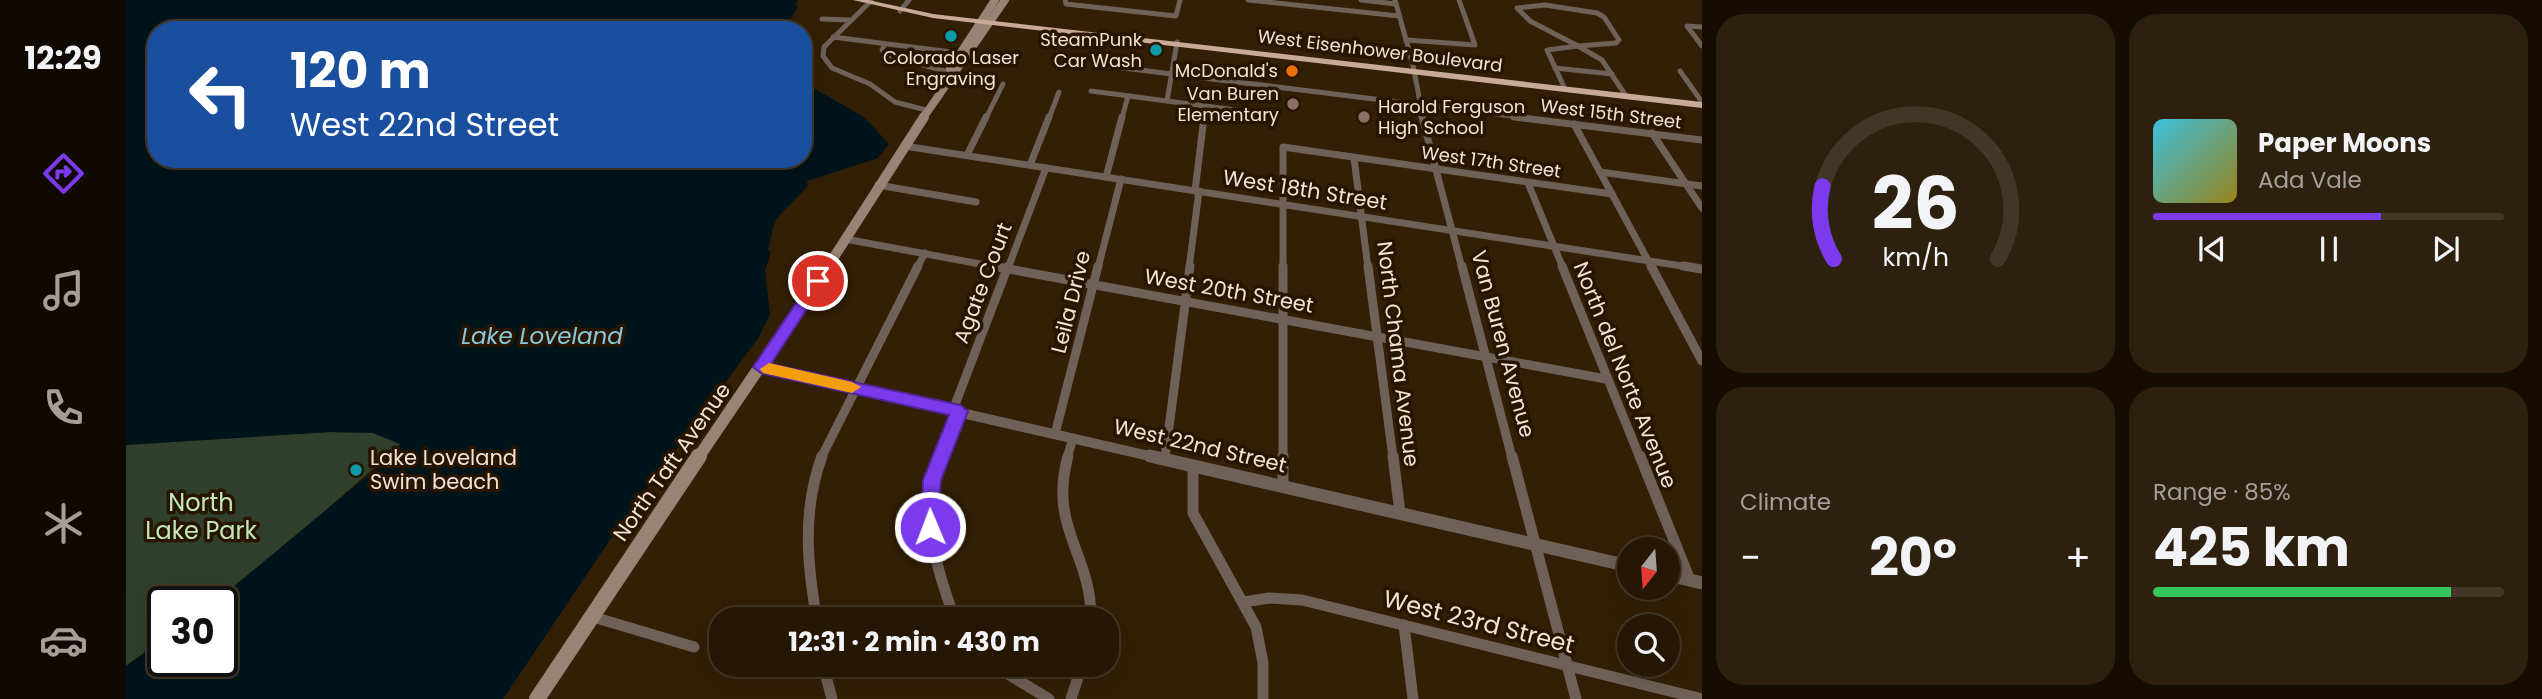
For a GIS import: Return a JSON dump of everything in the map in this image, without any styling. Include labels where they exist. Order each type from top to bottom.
[{"type":"highway","name":"West Eisenhower Boulevard","points":[[857,0],[901,10],[987,21],[1702,104]]},
{"type":"main road","name":"North Taft Avenue","points":[[537,699],[590,616],[761,367],[926,110],[952,72],[959,70],[987,21],[995,0]]},
{"type":"main road","name":"North Taft Avenue","points":[[952,72],[950,69],[959,53],[1005,0]]},
{"type":"street","points":[[901,10],[909,0]]},
{"type":"street","points":[[1065,0],[1066,4],[1176,16],[1180,0]]},
{"type":"street","points":[[1248,0],[1399,16]]},
{"type":"street","points":[[1361,0],[1395,2]]},
{"type":"street","points":[[1407,40],[1475,45],[1459,0]]},
{"type":"street","points":[[868,2],[821,53],[832,68],[870,84],[898,104],[926,110]]},
{"type":"street","name":"Van Buren Avenue","points":[[1395,2],[1407,40],[1411,71],[1436,170],[1538,545],[1576,699]]},
{"type":"street","points":[[1566,89],[1546,50],[1580,47],[1619,40],[1601,14],[1530,2],[1522,5],[1517,8],[1519,13],[1580,47],[1604,61],[1626,96]]},
{"type":"street","points":[[822,19],[850,20]]},
{"type":"street","points":[[1702,27],[1687,26],[1702,46]]},
{"type":"street","points":[[833,37],[959,53]]},
{"type":"street","points":[[1167,101],[1177,42]]},
{"type":"street","points":[[885,44],[882,50],[887,55],[925,68],[952,72]]},
{"type":"street","name":"West 15th Street","points":[[1099,65],[1702,139]]},
{"type":"street","points":[[1555,68],[1612,74]]},
{"type":"street","points":[[1680,71],[1702,104]]},
{"type":"street","points":[[967,155],[1003,84]]},
{"type":"street","points":[[1091,91],[1243,111]]},
{"type":"street","points":[[1030,165],[1059,92]]},
{"type":"street","points":[[1106,177],[1128,96]]},
{"type":"street","points":[[1166,460],[1186,301],[1205,106]]},
{"type":"street","points":[[1574,124],[1702,360]]},
{"type":"street","points":[[1652,133],[1702,208]]},
{"type":"street","name":"West 18th Street","points":[[904,146],[1702,269]]},
{"type":"street","name":"West 17th Street","points":[[1283,204],[1283,147],[1612,194]]},
{"type":"street","name":"North Chama Avenue","points":[[1354,158],[1400,513]]},
{"type":"street","name":"Agate Court","points":[[951,607],[935,552],[929,503],[932,480],[1046,168]]},
{"type":"street","points":[[1600,172],[1702,186]]},
{"type":"street","name":"Leila Drive","points":[[1055,434],[1121,179]]},
{"type":"street","name":"North del Norte Avenue","points":[[1528,183],[1606,379],[1696,582]]},
{"type":"street","points":[[878,186],[976,202]]},
{"type":"street","points":[[1283,204],[1283,486]]},
{"type":"street","name":"West 20th Street","points":[[845,239],[1606,379]]},
{"type":"street","points":[[815,607],[806,553],[807,506],[821,456],[925,253]]},
{"type":"street","name":"West 22nd Street","points":[[761,367],[1617,563]]},
{"type":"street","points":[[1073,438],[1061,491],[1061,505],[1066,526],[1089,580],[1090,607]]},
{"type":"street","points":[[1193,466],[1193,513],[1244,602],[1262,646],[1263,699]]},
{"type":"street","name":"West 23rd Street","points":[[1244,602],[1269,598],[1301,600],[1702,699]]},
{"type":"street","points":[[590,616],[694,647]]},
{"type":"street","points":[[1404,625],[1413,699]]},
{"type":"street","points":[[826,677],[832,699]]},
{"type":"street","points":[[1013,677],[1049,699]]},
{"type":"street","points":[[1071,699],[1078,677]]},
{"type":"green space","name":"North Lake Park","points":[[330,432],[373,433],[401,444],[235,586],[147,586],[147,651],[126,666],[126,445]]},
{"type":"water","name":"Lake Loveland","points":[[126,0],[798,0],[795,4],[798,7],[789,21],[147,21],[147,168],[812,168],[812,87],[864,117],[889,144],[878,158],[807,181],[808,186],[777,218],[765,271],[770,314],[759,337],[618,528],[503,699],[126,699],[126,666],[147,651],[147,677],[238,677],[238,586],[234,586],[391,456],[400,444],[373,433],[330,432],[126,445]]},
{"type":"slow traffic","points":[[769,369],[852,387]]},
{"type":"place","name":"Colorado Laser Engraving","points":[[951,36]]},
{"type":"place","name":"SteamPunk Car Wash","points":[[1156,50]]},
{"type":"place","name":"McDonald's","points":[[1292,71]]},
{"type":"place","name":"Van Buren Elementary","points":[[1293,104]]},
{"type":"place","name":"Harold Ferguson High School","points":[[1364,117]]},
{"type":"place","name":"Lake Loveland Swim beach","points":[[356,470]]},
{"type":"route","points":[[818,281],[761,367],[960,411],[932,480],[930,527]]}]
